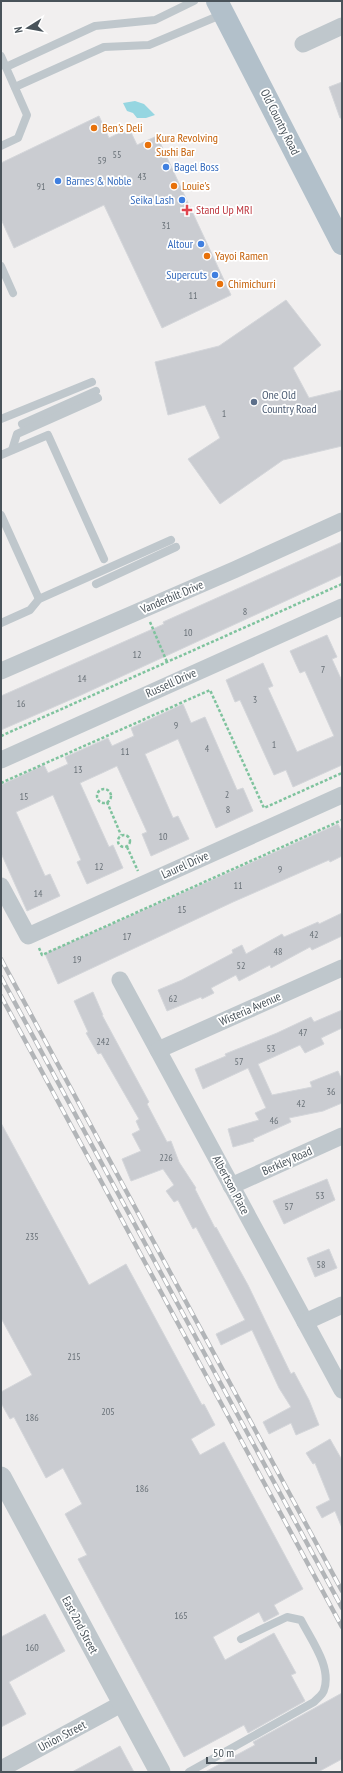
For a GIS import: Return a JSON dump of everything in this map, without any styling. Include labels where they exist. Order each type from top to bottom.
[{"type":"main road","name":"Old Country Road","points":[[220,7],[342,244]]},
{"type":"street","points":[[304,44],[342,26]]},
{"type":"street","name":"Vanderbilt Drive","points":[[1,671],[138,612],[342,520]]},
{"type":"street","name":"Russell Drive","points":[[1,760],[342,607]]},
{"type":"street","name":"Laurel Drive","points":[[30,935],[342,795]]},
{"type":"street","points":[[1,886],[30,935]]},
{"type":"street","name":"Wisteria Avenue","points":[[158,1050],[342,968]]},
{"type":"street","name":"Albertson Place","points":[[120,980],[342,1390]]},
{"type":"street","name":"Berkley Road","points":[[231,1186],[342,1136]]},
{"type":"street","points":[[305,1322],[342,1305]]},
{"type":"street","name":"East 2nd Street","points":[[1,1477],[160,1772]]},
{"type":"street","name":"Union Street","points":[[1,1769],[123,1703]]},
{"type":"lane","points":[[6,67],[95,26],[155,20],[194,1]]},
{"type":"lane","points":[[15,87],[104,47],[149,46],[220,7]]},
{"type":"lane","points":[[1,56],[27,115],[18,138],[1,146]]},
{"type":"lane","points":[[1,266],[13,293]]},
{"type":"lane","points":[[1,419],[92,382]]},
{"type":"lane","points":[[12,450],[17,434],[97,394],[22,424]]},
{"type":"lane","points":[[1,455],[48,435],[104,559]]},
{"type":"lane","points":[[1,515],[39,598]]},
{"type":"lane","points":[[1,623],[30,610],[39,598],[170,540]]},
{"type":"lane","points":[[96,584],[176,547]]},
{"type":"lane","points":[[190,1772],[314,1702],[324,1692],[327,1676],[321,1658],[301,1620],[287,1617],[241,1639]]},
{"type":"path","points":[[1,736],[342,584]]},
{"type":"path","points":[[138,612],[149,621],[167,662]]},
{"type":"path","points":[[1,783],[210,690],[264,808],[342,773]]},
{"type":"path","points":[[107,802],[102,802],[98,798],[99,792],[102,790],[108,791],[110,795],[107,802],[121,835]]},
{"type":"path","points":[[30,935],[42,955],[342,820]]},
{"type":"path","points":[[121,835],[130,837],[131,842],[128,847]]},
{"type":"path","points":[[121,835],[118,840],[118,844],[123,848],[128,847]]},
{"type":"path","points":[[128,847],[135,865],[146,883]]},
{"type":"water","points":[[135,101],[144,104],[155,115],[146,118],[137,118],[133,113],[127,111],[123,103]]},
{"type":"building","points":[[342,82],[342,118],[340,118],[329,87]]},
{"type":"building","points":[[99,116],[109,138],[129,128],[137,145],[157,136],[231,295],[162,328],[104,205],[14,248],[1,219],[1,163]]},
{"type":"building","name":"One Old Country Road","points":[[286,300],[321,345],[293,368],[309,398],[342,390],[342,446],[283,460],[220,504],[188,459],[220,438],[205,405],[168,415],[155,362],[219,346]]},
{"type":"building","points":[[342,542],[342,575],[79,696],[1,730],[1,696],[164,624],[163,622]]},
{"type":"building","points":[[327,635],[337,657],[332,659],[342,681],[342,765],[293,787],[286,770],[274,775],[240,700],[235,702],[226,680],[263,663],[273,686],[268,688],[297,752],[334,736],[305,671],[300,673],[290,651]]},
{"type":"building","points":[[183,704],[191,723],[205,717],[237,790],[243,788],[253,811],[216,828],[178,739],[145,754],[173,818],[178,816],[189,839],[151,856],[142,834],[147,832],[117,766],[80,783],[109,847],[113,845],[123,868],[87,884],[77,862],[81,860],[53,795],[16,812],[45,876],[50,874],[60,896],[27,911],[1,853],[1,785],[44,765],[48,773],[68,764],[65,757],[108,738],[112,746],[134,736],[131,728]]},
{"type":"building","points":[[338,824],[342,832],[342,856],[330,862],[329,860],[233,902],[58,984],[45,954]]},
{"type":"building","points":[[342,913],[342,936],[312,950],[310,947],[271,968],[270,965],[239,981],[236,975],[211,988],[214,993],[202,999],[201,997],[167,1011],[158,990],[182,980],[233,953],[232,950],[242,945],[246,954],[282,934],[284,937],[318,922],[319,924]]},
{"type":"building","points":[[93,992],[102,1015],[149,1102],[147,1104],[167,1142],[171,1141],[179,1162],[196,1188],[195,1189],[215,1228],[216,1227],[248,1285],[291,1374],[294,1372],[309,1400],[319,1425],[296,1435],[291,1423],[269,1434],[263,1422],[291,1407],[279,1388],[252,1330],[221,1345],[216,1334],[245,1320],[196,1227],[193,1229],[178,1200],[174,1202],[166,1191],[174,1185],[163,1169],[131,1181],[122,1159],[141,1151],[132,1134],[140,1130],[136,1121],[139,1119],[101,1053],[98,1054],[86,1033],[88,1032],[74,1001]]},
{"type":"building","points":[[342,1010],[342,1028],[321,1038],[324,1044],[305,1053],[300,1045],[258,1064],[272,1095],[312,1087],[310,1082],[338,1071],[342,1080],[342,1103],[323,1111],[289,1118],[291,1122],[253,1139],[254,1141],[233,1147],[228,1129],[259,1120],[255,1113],[266,1108],[248,1068],[203,1089],[195,1069],[226,1056],[225,1054],[277,1033],[311,1017],[314,1022]]},
{"type":"building","points":[[1,1123],[89,1285],[126,1264],[202,1405],[204,1404],[215,1425],[191,1439],[200,1455],[224,1442],[303,1589],[274,1605],[279,1614],[264,1622],[259,1612],[213,1637],[225,1660],[274,1633],[296,1673],[291,1675],[305,1701],[248,1733],[244,1725],[184,1757],[78,1559],[87,1555],[65,1514],[82,1504],[63,1468],[46,1478],[14,1417],[10,1419],[1,1403],[1,1392],[32,1375],[1,1318]]},
{"type":"building","points":[[327,1179],[335,1200],[284,1224],[273,1201]]},
{"type":"building","points":[[329,1249],[337,1268],[315,1277],[307,1258]]},
{"type":"building","points":[[330,1439],[342,1460],[342,1528],[335,1511],[322,1518],[316,1507],[330,1500],[315,1463],[313,1464],[306,1453]]},
{"type":"building","points":[[45,1614],[65,1651],[9,1682],[26,1714],[1,1727],[1,1637]]},
{"type":"building","points":[[342,1693],[342,1759],[318,1772],[205,1772],[255,1745],[253,1742]]},
{"type":"building","points":[[120,1746],[134,1772],[72,1772]]},
{"type":"railway","points":[[1,959],[342,1591]]},
{"type":"railway","points":[[1,977],[342,1608]]},
{"type":"railway","points":[[1,996],[342,1627]]},
{"type":"place","name":"Ben's Deli","points":[[94,128]]},
{"type":"place","name":"Kura Revolving Sushi Bar","points":[[148,145]]},
{"type":"place","name":"Bagel Boss","points":[[166,167]]},
{"type":"place","name":"Barnes & Noble","points":[[58,181]]},
{"type":"place","name":"Louie's","points":[[174,186]]},
{"type":"place","name":"Seika Lash","points":[[182,200]]},
{"type":"place","name":"Stand Up MRI","points":[[187,210]]},
{"type":"place","name":"Altour","points":[[201,244]]},
{"type":"place","name":"Yayoi Ramen","points":[[207,256]]},
{"type":"place","name":"Supercuts","points":[[215,275]]},
{"type":"place","name":"Chimichurri","points":[[220,284]]},
{"type":"place","name":"One Old Country Road","points":[[254,402]]}]
